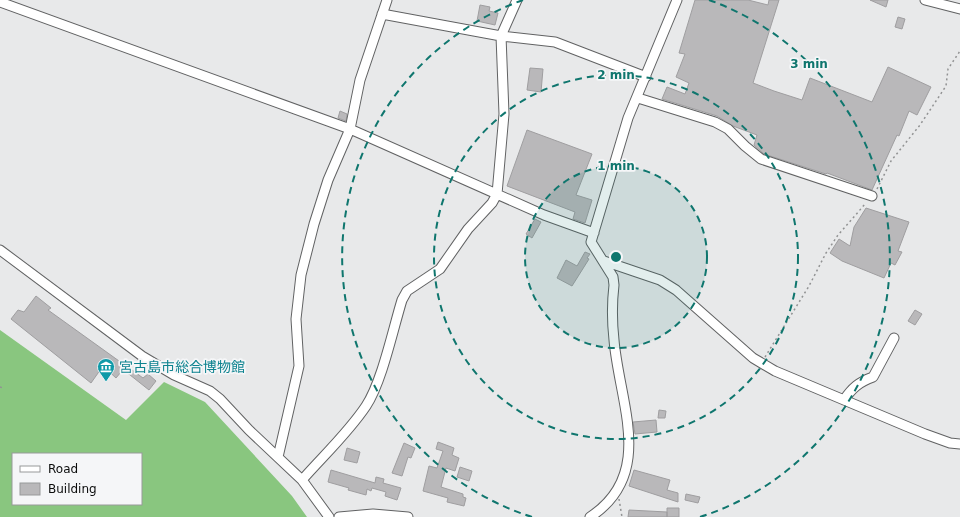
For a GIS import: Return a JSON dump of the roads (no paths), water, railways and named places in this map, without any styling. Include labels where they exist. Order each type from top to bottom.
[{"type":"street","points":[[278,457],[299,366],[296,319],[301,275],[314,224],[328,180],[350,129],[360,80],[387,0]]},
{"type":"street","points":[[302,480],[353,424],[367,405],[378,379],[402,300],[407,290],[440,269],[468,229],[492,203],[497,194],[504,114],[501,36],[517,0]]},
{"type":"street","points":[[590,517],[604,508],[617,492],[626,471],[629,436],[614,340],[613,277],[591,242],[628,118],[638,98],[677,0]]},
{"type":"street","points":[[925,0],[960,9]]},
{"type":"street","points":[[0,2],[350,129],[544,215],[594,233]]},
{"type":"street","points":[[382,14],[501,36],[542,39],[555,42],[646,77]]},
{"type":"street","points":[[638,98],[722,125],[761,159],[872,196]]},
{"type":"street","points":[[0,250],[142,356],[174,375],[210,391],[220,399],[302,480],[329,517]]},
{"type":"street","points":[[604,261],[660,280],[676,290],[761,364],[924,434],[950,443],[960,444]]},
{"type":"street","points":[[844,400],[852,389],[861,381],[873,377],[894,338]]},
{"type":"street","points":[[339,517],[373,514],[408,517]]},
{"type":"place","name":"宮古島市総合博物館","points":[[106,382]]}]
